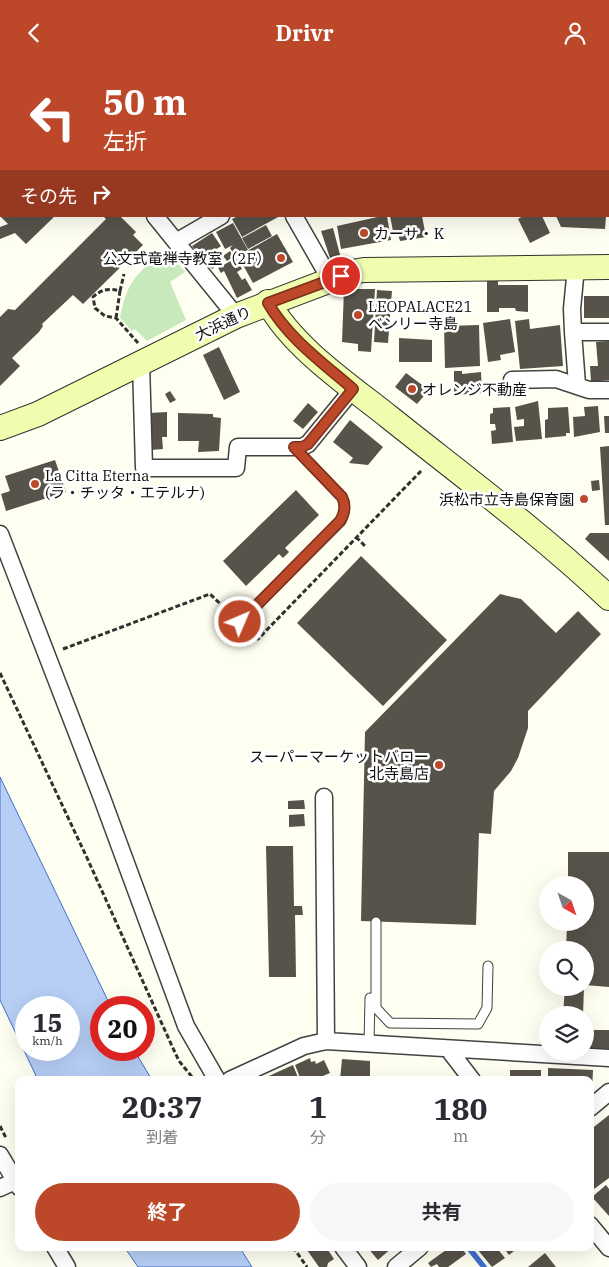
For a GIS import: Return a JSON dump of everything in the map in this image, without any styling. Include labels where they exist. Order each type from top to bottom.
[{"type":"street","points":[[156,217],[236,316]]},
{"type":"street","points":[[176,242],[219,217]]},
{"type":"street","points":[[295,217],[330,279]]},
{"type":"street","points":[[576,267],[572,309],[577,385]]},
{"type":"street","name":"大浜通り","points":[[0,428],[38,415],[142,356],[268,303],[330,279],[364,270],[609,267]]},
{"type":"street","points":[[268,303],[277,319],[304,347],[353,389],[525,526],[608,596]]},
{"type":"street","points":[[573,332],[609,332]]},
{"type":"street","points":[[142,356],[144,468],[236,468],[238,447],[302,447],[308,444],[353,389]]},
{"type":"street","points":[[512,380],[556,379],[589,390],[609,390]]},
{"type":"street","points":[[0,534],[102,798],[186,1027],[215,1076]]},
{"type":"street","points":[[324,797],[326,1041]]},
{"type":"street","points":[[239,1076],[304,1046],[326,1041],[449,1050],[609,1058]]},
{"type":"street","points":[[449,1050],[469,1076]]},
{"type":"street","points":[[594,1105],[609,1093]]},
{"type":"street","points":[[0,1155],[15,1178]]},
{"type":"street","points":[[0,1188],[15,1183]]},
{"type":"street","points":[[594,1230],[609,1248]]},
{"type":"street","points":[[57,1251],[67,1267]]},
{"type":"street","points":[[347,1251],[358,1267]]},
{"type":"street","points":[[396,1267],[415,1251]]},
{"type":"lane","points":[[240,622],[344,515],[345,502],[342,497],[294,447]]},
{"type":"lane","points":[[376,922],[376,1008],[390,1023],[478,1024],[487,1008],[488,966]]},
{"type":"lane","points":[[369,1044],[370,999]]},
{"type":"path","points":[[124,274],[116,318],[142,356]]},
{"type":"path","points":[[116,318],[105,316],[95,309],[93,297],[100,290],[120,291]]},
{"type":"path","points":[[46,656],[210,594],[258,639],[421,471]]},
{"type":"path","points":[[356,537],[365,546]]},
{"type":"path","points":[[0,673],[88,860],[179,1061],[192,1076]]},
{"type":"path","points":[[297,1251],[307,1267]]},
{"type":"green space","points":[[168,251],[185,272],[170,282],[186,320],[147,341],[135,329],[132,331],[120,318],[123,305],[135,278],[148,265]]},
{"type":"water","points":[[0,777],[106,996],[90,996],[90,1061],[141,1061],[150,1076],[36,1076],[29,1061],[80,1061],[80,996],[15,996],[15,1032],[0,1000]]},
{"type":"water","points":[[127,1251],[242,1251],[252,1267],[138,1267]]},
{"type":"building","points":[[1,217],[54,217],[26,244],[15,233],[0,239],[0,227],[8,224]]},
{"type":"building","points":[[104,217],[121,217],[136,232],[133,235],[143,245],[83,304],[73,295],[42,324],[43,326],[39,332],[12,358],[20,366],[0,386],[0,317],[8,309],[15,310],[106,219]]},
{"type":"building","points":[[236,217],[278,217],[242,237],[232,219]]},
{"type":"building","name":"カーサ・K","points":[[378,217],[387,217],[391,240],[341,249],[337,226]]},
{"type":"building","points":[[390,217],[422,217],[426,237],[400,241],[397,230],[393,231]]},
{"type":"building","points":[[521,217],[542,217],[550,233],[530,243],[518,219]]},
{"type":"building","points":[[556,217],[606,217],[605,229],[561,227]]},
{"type":"building","points":[[233,223],[248,250],[235,256],[230,248],[233,245],[225,249],[216,232]]},
{"type":"building","points":[[266,225],[272,236],[248,249],[242,238]]},
{"type":"building","points":[[333,228],[343,266],[333,267],[321,231]]},
{"type":"building","points":[[212,233],[221,246],[204,258],[197,248],[195,250],[192,246]]},
{"type":"building","points":[[277,234],[293,262],[253,283],[238,256]]},
{"type":"building","points":[[230,251],[233,257],[227,261],[223,256]]},
{"type":"building","points":[[236,258],[242,269],[237,272],[242,280],[245,278],[252,290],[237,298],[224,271],[221,273],[218,268]]},
{"type":"building","points":[[213,259],[218,265],[212,269],[207,264]]},
{"type":"building","points":[[487,281],[498,281],[498,285],[528,285],[528,312],[516,311],[515,308],[499,308],[499,312],[487,312]]},
{"type":"building","name":"LEOPALACE21 ベンリー寺島","points":[[344,289],[375,289],[371,352],[358,351],[358,344],[342,342]]},
{"type":"building","points":[[377,290],[392,291],[388,343],[374,342]]},
{"type":"building","points":[[584,296],[609,296],[609,318],[584,318]]},
{"type":"building","points":[[510,319],[515,352],[500,355],[501,360],[488,362],[483,323]]},
{"type":"building","points":[[529,319],[530,329],[560,325],[563,366],[520,369],[515,321]]},
{"type":"building","points":[[479,325],[480,366],[445,368],[444,326]]},
{"type":"building","points":[[399,338],[432,340],[432,362],[399,362]]},
{"type":"building","points":[[609,341],[609,380],[591,382],[590,366],[598,366],[596,342]]},
{"type":"building","points":[[219,347],[240,392],[224,400],[203,355]]},
{"type":"building","points":[[454,371],[462,371],[462,374],[481,372],[482,393],[454,395]]},
{"type":"building","name":"オレンジ不動産","points":[[406,373],[429,390],[417,404],[395,387]]},
{"type":"building","points":[[170,391],[176,400],[170,403],[165,394]]},
{"type":"building","points":[[538,401],[542,439],[516,441],[514,427],[524,426],[524,419],[517,420],[515,407]]},
{"type":"building","points":[[308,403],[318,412],[303,429],[293,421]]},
{"type":"building","points":[[598,406],[600,432],[574,437],[573,417],[585,416],[584,407]]},
{"type":"building","points":[[510,407],[513,442],[492,444],[491,431],[496,430],[495,424],[490,424],[490,414],[493,413],[493,408]]},
{"type":"building","points":[[568,407],[570,433],[566,433],[566,436],[545,438],[545,420],[548,419],[548,408]]},
{"type":"building","points":[[167,412],[167,437],[162,437],[163,449],[151,450],[149,413]]},
{"type":"building","points":[[178,413],[213,414],[213,417],[221,418],[219,451],[198,452],[199,441],[178,441]]},
{"type":"building","points":[[604,416],[609,416],[609,433],[605,433]]},
{"type":"building","points":[[350,420],[383,447],[368,465],[349,463],[353,458],[333,442]]},
{"type":"building","points":[[609,446],[609,525],[605,525],[600,447]]},
{"type":"building","name":"La Citta Eterna (ラ・チッタ・エテルナ)","points":[[55,460],[66,492],[6,511],[1,494],[10,491],[5,476]]},
{"type":"building","points":[[599,480],[600,490],[592,491],[591,481]]},
{"type":"building","points":[[296,490],[319,515],[285,548],[289,552],[283,558],[279,554],[246,586],[223,561]]},
{"type":"building","points":[[590,533],[609,533],[609,561],[585,539]]},
{"type":"building","points":[[361,556],[447,640],[383,706],[297,623]]},
{"type":"building","name":"スーパーマーケットバロー 北寺島店","points":[[500,594],[521,599],[556,633],[578,611],[601,634],[528,711],[528,728],[518,758],[511,771],[494,791],[491,834],[479,833],[476,925],[361,921],[365,732]]},
{"type":"building","points":[[304,800],[305,809],[288,809],[288,801]]},
{"type":"building","points":[[304,814],[305,826],[289,827],[289,815]]},
{"type":"building","points":[[266,846],[293,846],[294,906],[302,906],[303,915],[295,915],[296,977],[269,977]]},
{"type":"building","points":[[568,852],[609,852],[609,987],[594,986],[594,941],[566,941],[567,931],[594,931],[594,876],[568,876]]},
{"type":"building","points":[[564,996],[584,996],[583,1006],[564,1006]]},
{"type":"building","points":[[594,1030],[609,1030],[609,1049],[594,1048]]},
{"type":"building","points":[[310,1058],[311,1062],[315,1061],[316,1064],[324,1060],[330,1073],[323,1076],[299,1076],[295,1065]]},
{"type":"building","points":[[342,1059],[370,1061],[370,1076],[340,1076]]},
{"type":"building","points":[[293,1065],[297,1076],[269,1076]]},
{"type":"building","points":[[548,1068],[593,1070],[593,1076],[548,1076]]},
{"type":"building","points":[[510,1070],[541,1070],[541,1076],[510,1076]]},
{"type":"building","points":[[609,1115],[609,1178],[594,1189],[594,1127]]},
{"type":"building","points":[[606,1185],[609,1189],[609,1216],[594,1199],[594,1195]]},
{"type":"building","points":[[308,1251],[329,1251],[334,1259],[328,1263],[327,1267],[319,1267]]},
{"type":"building","points":[[370,1251],[388,1251],[378,1260]]},
{"type":"building","points":[[445,1251],[464,1251],[466,1254],[448,1267],[439,1267],[437,1264],[431,1267],[428,1263]]},
{"type":"building","points":[[479,1251],[499,1251],[505,1258],[492,1267]]},
{"type":"building","points":[[506,1251],[514,1251],[509,1255]]},
{"type":"building","points":[[545,1253],[556,1267],[528,1267]]},
{"type":"waterway","points":[[471,1251],[484,1267]]},
{"type":"place","name":"カーサ・K","points":[[364,233]]},
{"type":"place","name":"公文式竜禅寺教室（2F）","points":[[281,258]]},
{"type":"place","name":"LEOPALACE21 ベンリー寺島","points":[[358,315]]},
{"type":"place","name":"オレンジ不動産","points":[[412,389]]},
{"type":"place","name":"La Citta Eterna (ラ・チッタ・エテルナ)","points":[[35,484]]},
{"type":"place","name":"浜松市立寺島保育園","points":[[584,499]]},
{"type":"place","name":"スーパーマーケットバロー 北寺島店","points":[[439,765]]},
{"type":"route","points":[[240,622],[344,515],[345,502],[342,497],[294,447],[302,447],[308,444],[353,389],[304,347],[277,319],[268,303],[341,276]]}]
